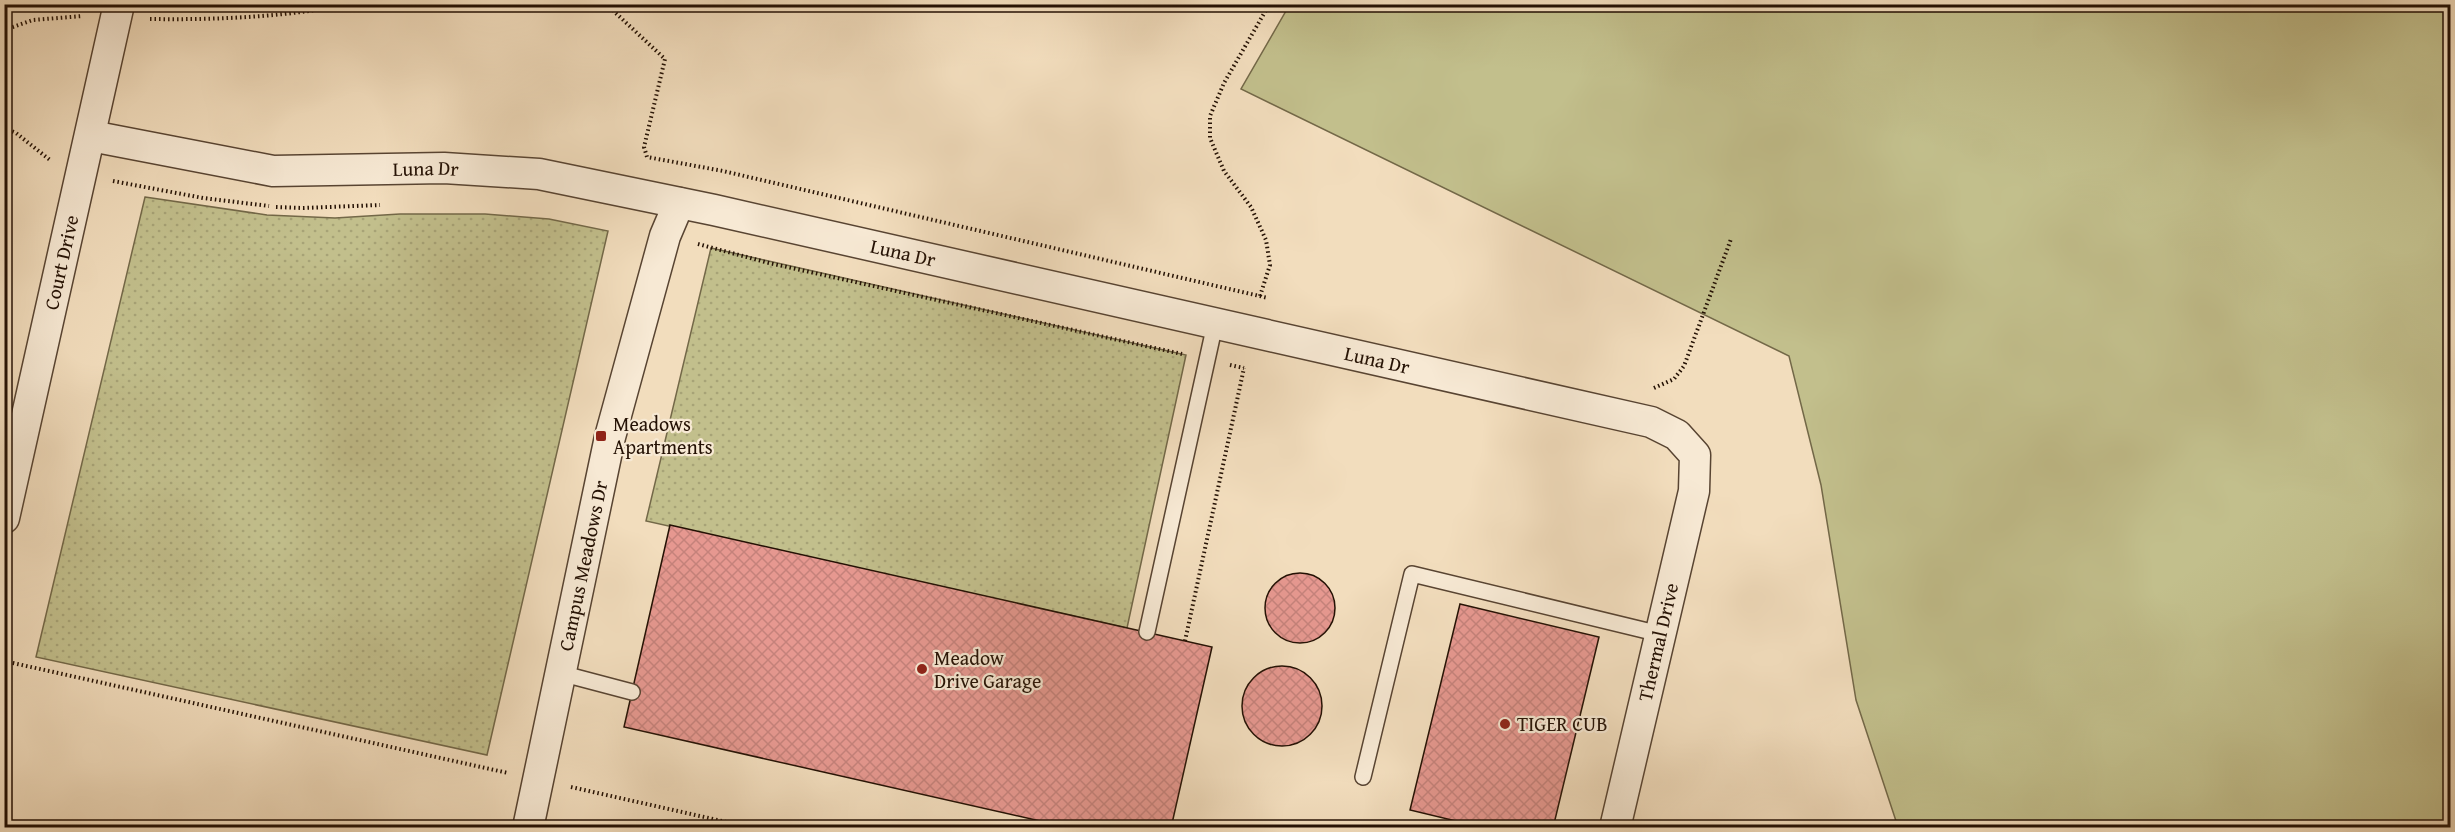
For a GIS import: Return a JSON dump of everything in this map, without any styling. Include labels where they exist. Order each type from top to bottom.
[{"type":"street","name":"Court Drive","points":[[4,518],[118,11]]},
{"type":"street","name":"Luna Dr","points":[[91,136],[273,171],[444,168],[539,174],[680,203],[1651,422],[1677,435],[1695,455]]},
{"type":"street","name":"Campus Meadows Dr","points":[[528,828],[610,437],[666,236],[680,203]]},
{"type":"street","name":"Thermal Drive","points":[[1615,828],[1694,491],[1695,455]]},
{"type":"lane","points":[[1147,632],[1215,324]]},
{"type":"lane","points":[[1363,777],[1412,574],[1660,634]]},
{"type":"lane","points":[[560,673],[632,692]]},
{"type":"path","points":[[4,30],[43,19],[118,11],[239,18],[311,12],[351,4]]},
{"type":"path","points":[[606,4],[665,59],[644,147],[646,157],[723,171],[1272,299]]},
{"type":"path","points":[[4,128],[16,133],[62,168],[82,176],[254,206],[303,208],[384,205]]},
{"type":"path","points":[[666,236],[769,263],[1244,368]]},
{"type":"path","points":[[1652,388],[1674,380],[1684,366],[1731,239]]},
{"type":"path","points":[[4,661],[753,828]]},
{"type":"shaded area","points":[[1290,4],[2450,5],[2450,827],[1898,827],[1856,700],[1821,485],[1789,356],[1241,89]]},
{"type":"shaded area","points":[[145,197],[267,215],[335,218],[400,214],[485,214],[549,219],[608,231],[487,755],[36,657]]},
{"type":"shaded area","points":[[711,248],[1186,355],[1127,628],[646,521]]},
{"type":"building","name":"Meadow Drive Garage","points":[[670,525],[1212,647],[1171,828],[1071,828],[624,727]]},
{"type":"building","points":[[1300,573],[1313,576],[1325,583],[1332,595],[1335,608],[1332,621],[1325,633],[1313,640],[1300,643],[1287,640],[1275,633],[1268,621],[1265,608],[1268,595],[1275,583],[1287,576]]},
{"type":"building","name":"TIGER CUB","points":[[1460,604],[1599,637],[1553,828],[1485,828],[1410,810]]},
{"type":"building","points":[[1282,666],[1297,669],[1310,678],[1319,691],[1322,706],[1319,721],[1310,734],[1297,743],[1282,746],[1267,743],[1254,734],[1245,721],[1242,706],[1245,691],[1254,678],[1267,669]]},
{"type":"place","name":"Meadows Apartments","points":[[601,436]]},
{"type":"place","name":"Meadow Drive Garage","points":[[922,669]]},
{"type":"place","name":"TIGER CUB","points":[[1505,724]]}]
